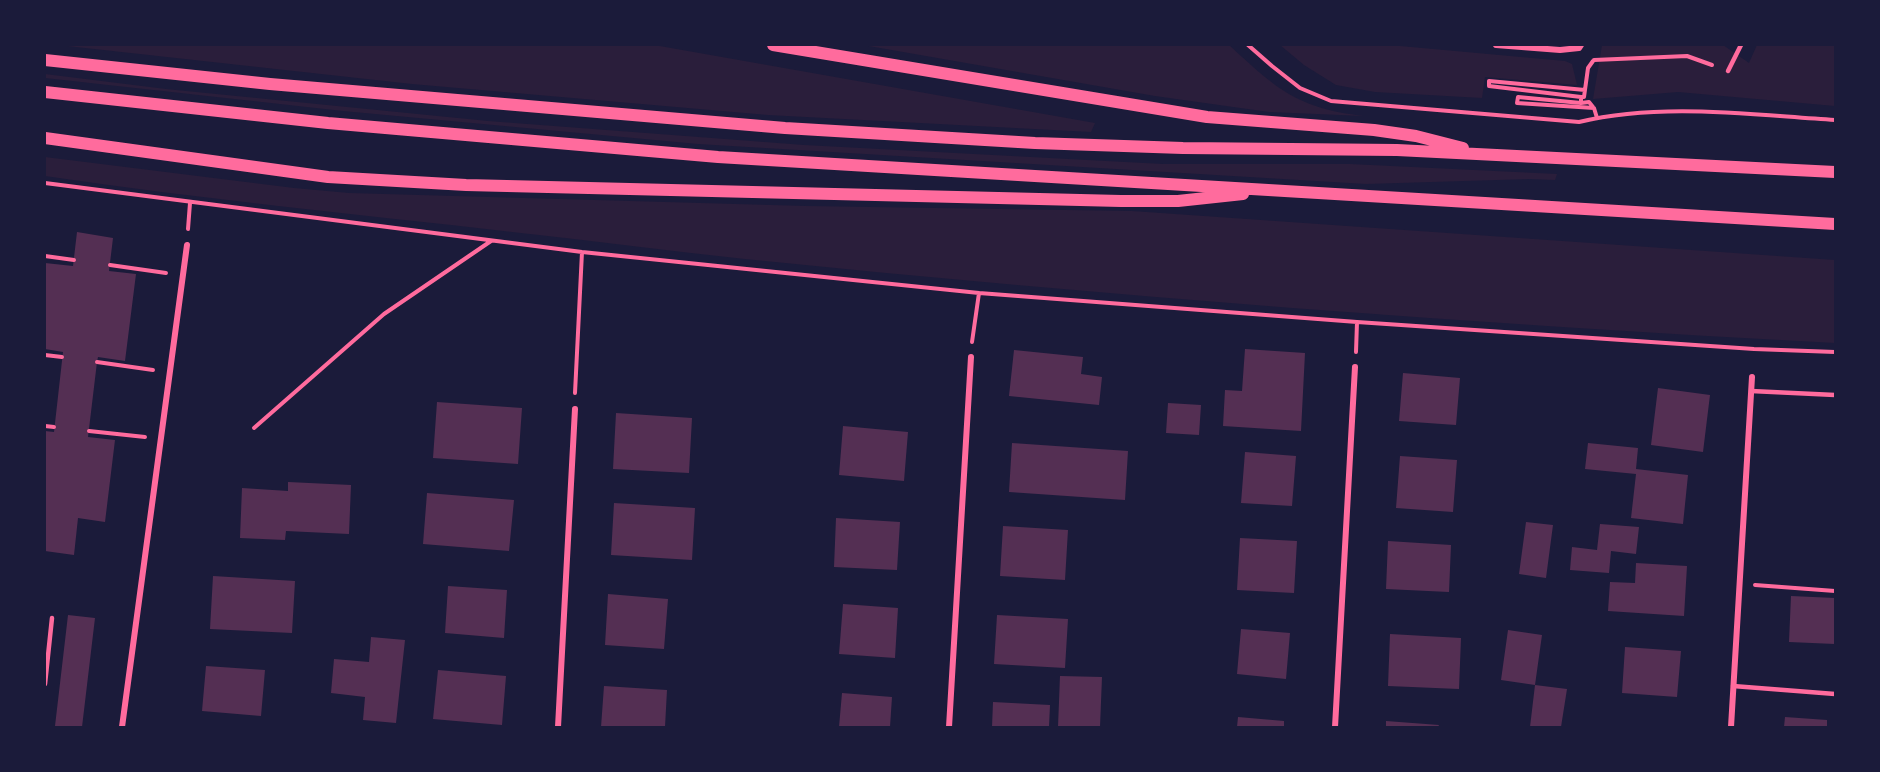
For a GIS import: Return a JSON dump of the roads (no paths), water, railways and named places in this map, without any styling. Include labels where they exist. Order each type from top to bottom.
[{"type":"main road","points":[[773,45],[1207,117],[1374,129],[1416,136],[1490,154]]},
{"type":"main road","points":[[45,60],[270,84],[784,128],[1069,144],[1183,148],[1397,150],[1835,172]]},
{"type":"main road","points":[[45,92],[328,123],[707,156],[1835,224]]},
{"type":"main road","points":[[45,138],[328,177],[466,185],[1121,201],[1178,201],[1264,190]]},
{"type":"street","points":[[1496,45],[1560,50],[1579,48],[1581,45]]},
{"type":"street","points":[[122,727],[187,245]]},
{"type":"street","points":[[949,727],[971,357]]},
{"type":"street","points":[[1335,727],[1355,368]]},
{"type":"street","points":[[1731,727],[1752,378]]},
{"type":"street","points":[[558,727],[575,409]]},
{"type":"lane","points":[[1728,71],[1741,45]]},
{"type":"lane","points":[[1751,391],[1835,395]]},
{"type":"lane","points":[[45,684],[52,618]]},
{"type":"lane","points":[[1733,686],[1835,694]]}]
